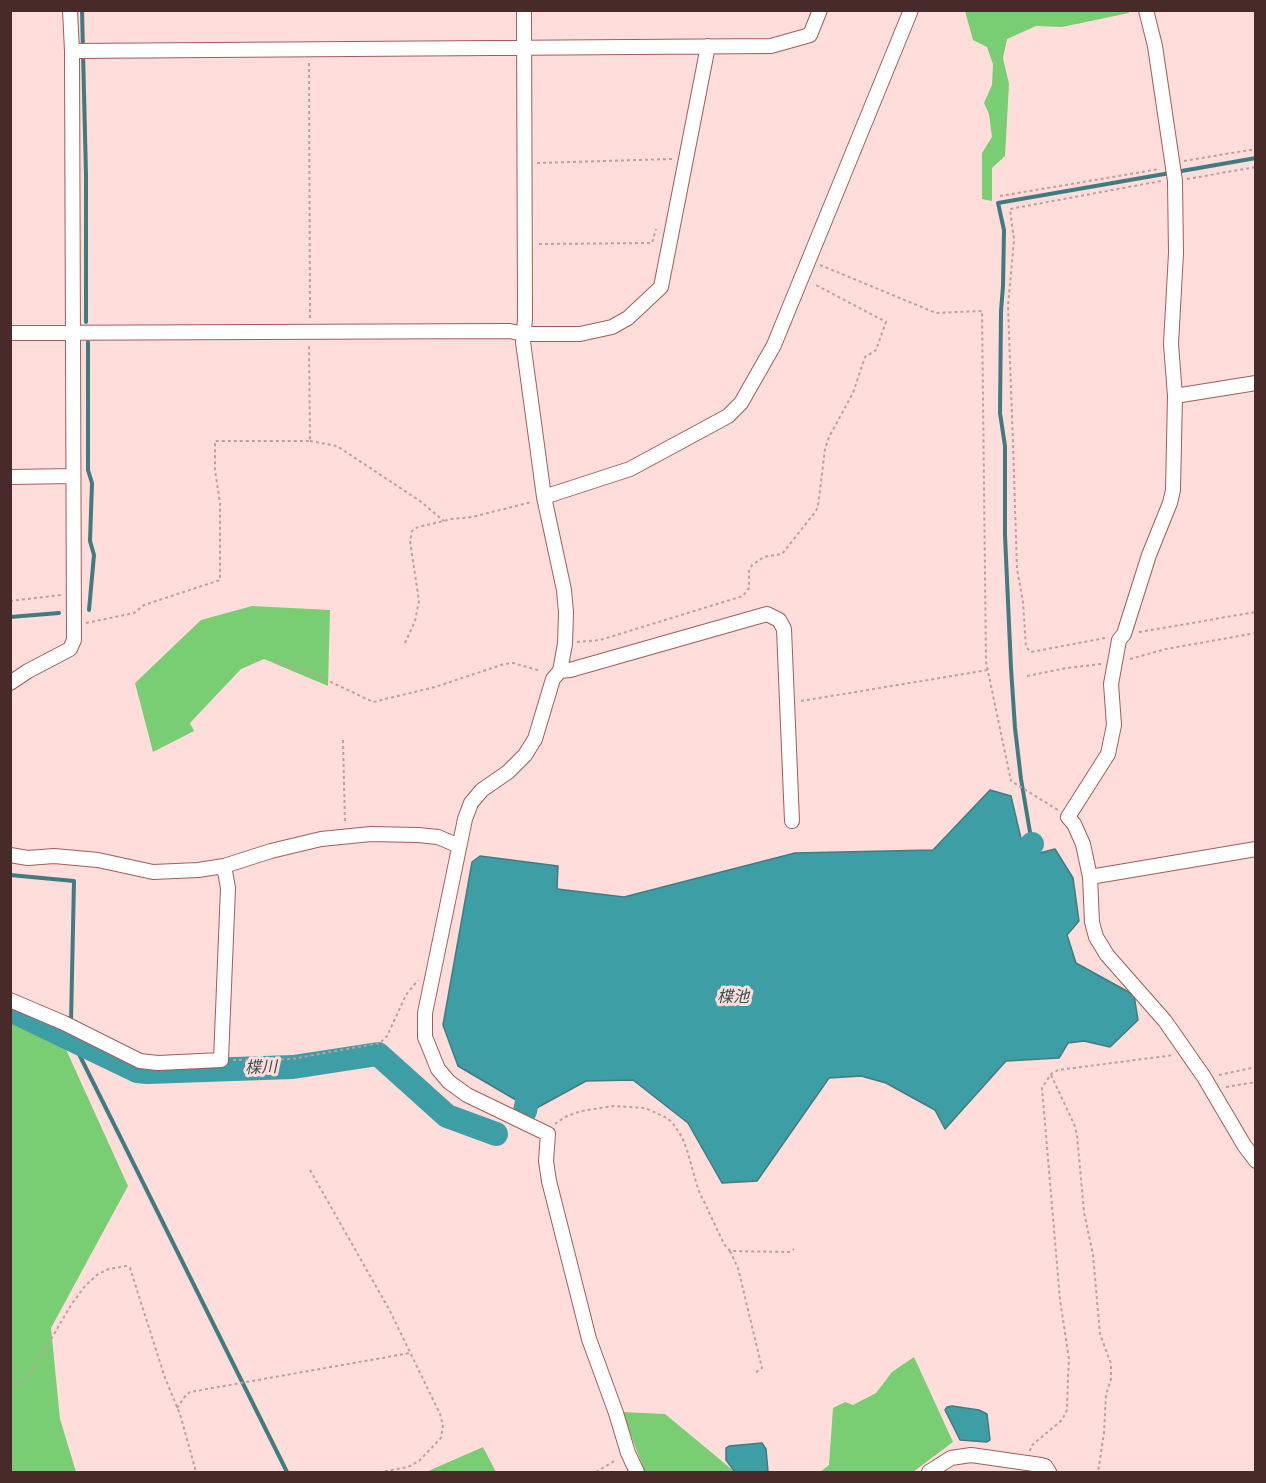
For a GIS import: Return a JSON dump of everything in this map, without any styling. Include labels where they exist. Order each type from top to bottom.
[{"type":"street","points":[[10,683],[28,670],[70,649],[74,640],[72,333],[81,51],[70,10]]},
{"type":"street","points":[[524,10],[523,334],[544,497],[564,590],[565,644],[558,673],[534,739],[525,755],[508,772],[482,790],[471,803],[465,819],[433,967],[425,1013],[425,1037],[438,1070],[449,1082],[467,1095],[548,1134],[546,1161],[554,1202],[589,1340],[637,1473]]},
{"type":"street","points":[[81,51],[771,46],[810,35],[820,10]]},
{"type":"street","points":[[544,497],[630,469],[728,416],[741,403],[774,345],[911,10]]},
{"type":"street","points":[[1146,10],[1155,46],[1174,170],[1176,253],[1171,344],[1175,396],[1173,490],[1149,555],[1115,664],[1111,684],[1114,725],[1108,754],[1068,817],[1074,824],[1083,844],[1090,878],[1092,922],[1096,937],[1107,955],[1165,1021],[1256,1161]]},
{"type":"street","points":[[10,333],[510,331],[523,334],[580,334],[612,327],[628,318],[662,287],[708,46]]},
{"type":"street","points":[[1175,396],[1256,383]]},
{"type":"street","points":[[10,477],[73,477]]},
{"type":"street","points":[[558,673],[767,614],[779,620],[784,629],[792,821]]},
{"type":"street","points":[[10,855],[28,858],[54,856],[98,860],[153,872],[224,866],[271,851],[321,839],[371,834],[438,837],[459,846]]},
{"type":"street","points":[[1090,878],[1256,849]]},
{"type":"street","points":[[10,1000],[70,1026],[140,1061],[158,1063],[221,1060],[228,888],[224,866]]},
{"type":"street","points":[[929,1473],[951,1458],[963,1455],[1045,1466],[1049,1473]]},
{"type":"path","points":[[309,49],[310,441]]},
{"type":"path","points":[[1000,196],[1174,170],[1256,149]]},
{"type":"path","points":[[525,163],[670,159],[686,164]]},
{"type":"path","points":[[1256,167],[1174,170],[1157,181],[1010,209],[1014,240],[1008,306],[1017,569],[1023,602],[1026,647],[1031,652],[1256,612]]},
{"type":"path","points":[[525,244],[652,243],[656,230]]},
{"type":"path","points":[[810,261],[936,313],[982,311],[986,662],[1011,781],[1068,817]]},
{"type":"path","points":[[565,644],[600,639],[743,596],[749,588],[749,572],[752,565],[764,557],[782,554],[816,511],[825,449],[829,437],[853,393],[865,357],[876,350],[886,322],[802,278]]},
{"type":"path","points":[[74,624],[97,622],[134,613],[144,605],[220,580],[220,503],[214,470],[215,441],[310,441],[338,446],[420,501],[444,521]]},
{"type":"path","points":[[405,643],[415,621],[419,601],[410,541],[412,531],[418,527],[509,508],[544,497]]},
{"type":"path","points":[[10,601],[73,594]]},
{"type":"path","points":[[1027,676],[1090,664],[1115,664],[1166,649],[1256,633]]},
{"type":"path","points":[[274,661],[310,672],[373,702],[435,687],[504,664],[523,665],[558,673]]},
{"type":"path","points":[[786,704],[988,670]]},
{"type":"path","points":[[343,740],[343,807],[346,837]]},
{"type":"path","points":[[221,1060],[292,1059],[380,1043],[387,1036],[406,995],[428,968],[433,967]]},
{"type":"path","points":[[1030,1464],[1031,1446],[1056,1427],[1067,1410],[1069,1359],[1059,1288],[1042,1088],[1051,1074],[1058,1070],[1164,1057],[1185,1052]]},
{"type":"path","points":[[1207,1083],[1256,1067]]},
{"type":"path","points":[[1051,1074],[1077,1135],[1084,1212],[1093,1255],[1100,1334],[1111,1364],[1098,1473]]},
{"type":"path","points":[[1207,1083],[1256,1082]]},
{"type":"path","points":[[548,1134],[554,1125],[565,1117],[594,1108],[645,1108],[672,1122],[682,1137],[698,1189],[738,1268],[762,1368],[755,1373]]},
{"type":"path","points":[[310,1170],[384,1301],[440,1414],[443,1430],[441,1437],[414,1464],[381,1473]]},
{"type":"path","points":[[730,1251],[789,1252],[794,1249]]},
{"type":"path","points":[[10,1387],[26,1381],[29,1377],[71,1305],[85,1286],[98,1274],[126,1266],[130,1268],[165,1378],[177,1408],[196,1473]]},
{"type":"path","points":[[177,1408],[190,1392],[411,1353]]},
{"type":"path","points":[[596,1473],[628,1453]]},
{"type":"green space","points":[[1128,10],[1129,13],[1062,27],[1036,26],[1007,39],[1003,58],[1009,84],[1005,156],[992,168],[992,201],[982,199],[982,153],[992,137],[989,114],[984,103],[992,85],[993,64],[987,47],[973,40],[965,11]]},
{"type":"green space","points":[[252,606],[330,610],[328,686],[264,659],[241,669],[190,723],[194,731],[153,752],[135,683],[201,620]]},
{"type":"green space","points":[[11,1022],[64,1045],[128,1186],[51,1328],[60,1419],[76,1472],[11,1472]]},
{"type":"green space","points":[[914,1357],[953,1442],[913,1472],[820,1472],[829,1465],[833,1408],[845,1402],[853,1405],[876,1393],[892,1372]]},
{"type":"green space","points":[[622,1412],[665,1414],[735,1472],[645,1472]]},
{"type":"green space","points":[[483,1447],[496,1472],[426,1472]]},
{"type":"water","name":"楪池","points":[[990,790],[1011,796],[1023,847],[1032,855],[1055,849],[1073,878],[1079,921],[1067,935],[1076,963],[1134,995],[1138,1020],[1110,1047],[1084,1041],[1068,1043],[1059,1058],[1006,1061],[945,1129],[935,1110],[886,1083],[861,1076],[829,1078],[757,1181],[722,1183],[688,1123],[633,1080],[586,1081],[533,1110],[458,1066],[443,1025],[472,862],[480,856],[558,866],[557,889],[624,897],[795,853],[933,850]]},
{"type":"water","points":[[952,1406],[979,1410],[987,1414],[990,1440],[987,1442],[960,1440],[945,1410]]},
{"type":"water","points":[[762,1443],[766,1449],[768,1472],[735,1472],[726,1460],[726,1448],[729,1446]]},
{"type":"waterway","points":[[82,10],[86,175],[86,322]]},
{"type":"waterway","points":[[1032,844],[1021,779],[1011,668],[1005,535],[1005,446],[1000,413],[1004,230],[998,203],[1256,158]]},
{"type":"waterway","points":[[88,342],[88,470],[92,483],[90,541],[94,555],[89,610]]},
{"type":"waterway","points":[[10,617],[59,613]]},
{"type":"waterway","name":"楪池","points":[[1009,876],[1032,844]]},
{"type":"waterway","points":[[10,875],[74,881],[71,1022]]},
{"type":"waterway","name":"楪川","points":[[10,1010],[137,1071],[293,1067],[378,1054],[447,1116],[496,1134]]},
{"type":"waterway","points":[[71,1029],[71,1038],[287,1472]]},
{"type":"waterway","name":"楪池","points":[[525,1111],[533,1074]]}]
